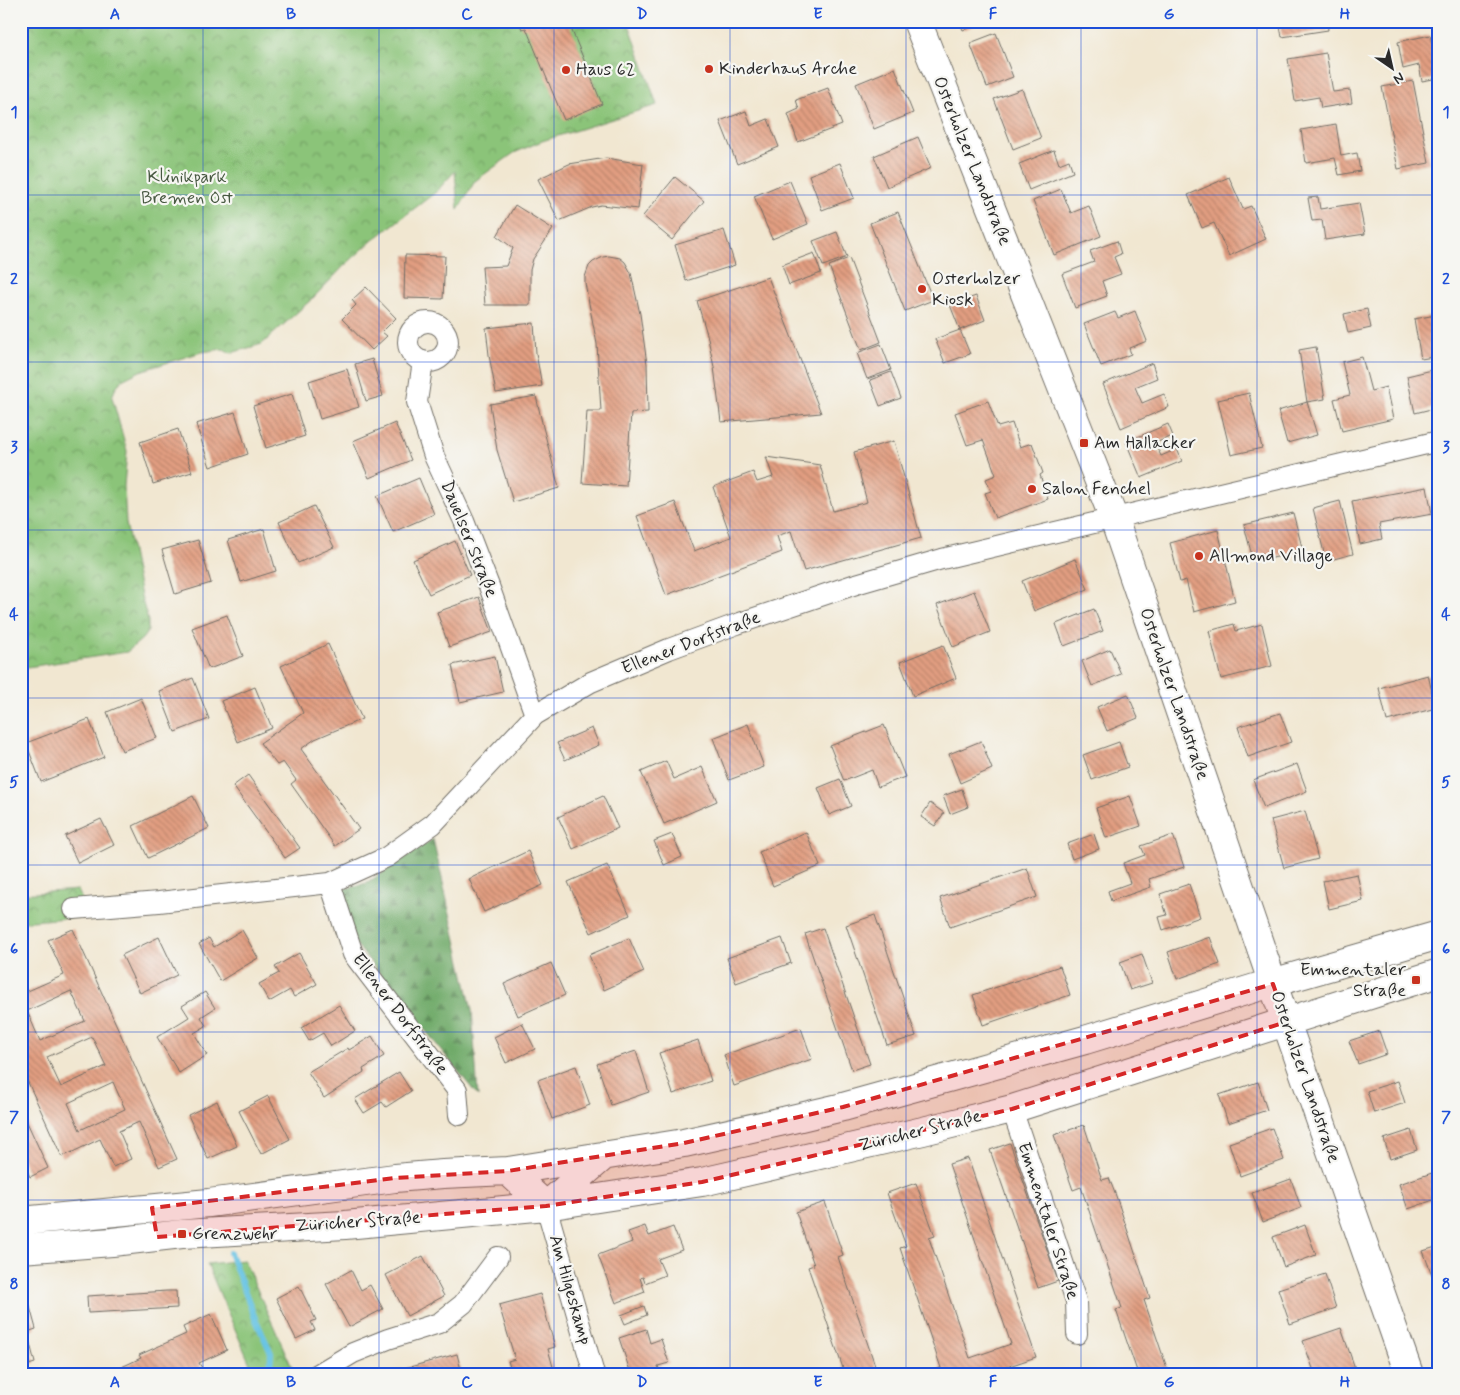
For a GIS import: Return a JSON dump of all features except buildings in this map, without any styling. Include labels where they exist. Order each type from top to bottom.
[{"type":"main road","name":"Osterholzer Landstraße","points":[[917,21],[1114,519],[1409,1374]]},
{"type":"main road","name":"Züricher Straße","points":[[21,1221],[208,1203],[396,1178],[508,1171],[684,1143],[843,1107],[1085,1040],[1439,935]]},
{"type":"main road","name":"Züricher Straße","points":[[21,1248],[112,1242],[182,1234],[344,1225],[546,1206],[721,1178],[1012,1109],[1439,973]]},
{"type":"main road","points":[[508,1171],[546,1206],[605,1155]]},
{"type":"main road","points":[[152,1208],[157,1237]]},
{"type":"street","name":"Dauelser Straße","points":[[422,361],[417,402],[434,456],[464,521],[535,714]]},
{"type":"street","points":[[1114,519],[1439,441]]},
{"type":"street","name":"Ellener Dorfstraße","points":[[74,909],[159,902],[330,883],[387,857],[433,824],[535,714],[591,682],[669,649],[764,614],[856,584],[942,559],[1114,519]]},
{"type":"street","name":"Ellener Dorfstraße","points":[[330,883],[353,954],[457,1090],[459,1115]]},
{"type":"street","name":"Emmentaler Straße","points":[[1012,1109],[1076,1300],[1077,1334]]},
{"type":"street","name":"Am Hilgeskamp","points":[[546,1206],[594,1374]]},
{"type":"street","points":[[318,1374],[353,1354],[388,1339],[439,1323],[463,1304],[498,1257]]},
{"type":"highlighted area","points":[[1273,984],[1286,1022],[1012,1109],[702,1182],[546,1206],[157,1237],[152,1208],[395,1178],[508,1171],[684,1143],[843,1107]]},
{"type":"green space","name":"Klinikpark Bremen Ost","points":[[21,21],[628,21],[657,105],[542,141],[514,153],[475,181],[458,210],[455,171],[436,192],[373,240],[262,344],[231,353],[223,349],[202,352],[140,371],[122,380],[116,387],[112,397],[127,451],[124,486],[126,523],[148,621],[148,631],[127,652],[21,668]]},
{"type":"green space","points":[[433,839],[472,1010],[478,1096],[355,943],[336,891],[367,883]]},
{"type":"green space","points":[[78,890],[89,916],[21,922],[21,894]]},
{"type":"green space","points":[[244,1260],[295,1374],[238,1374],[250,1364],[207,1264]]},
{"type":"waterway","points":[[230,1253],[255,1318],[271,1353],[270,1372],[268,1374]]},
{"type":"place","name":"Kinderhaus Arche","points":[[709,69]]},
{"type":"place","name":"Haus 62","points":[[566,70]]},
{"type":"place","name":"Osterholzer Kiosk","points":[[922,289]]},
{"type":"place","name":"Am Hallacker","points":[[1084,443]]},
{"type":"place","name":"Salon Fenchel","points":[[1032,489]]},
{"type":"place","name":"Allmond Village","points":[[1199,556]]},
{"type":"place","name":"Emmentaler Straße","points":[[1416,980]]},
{"type":"place","name":"Grenzwehr","points":[[182,1234]]}]
